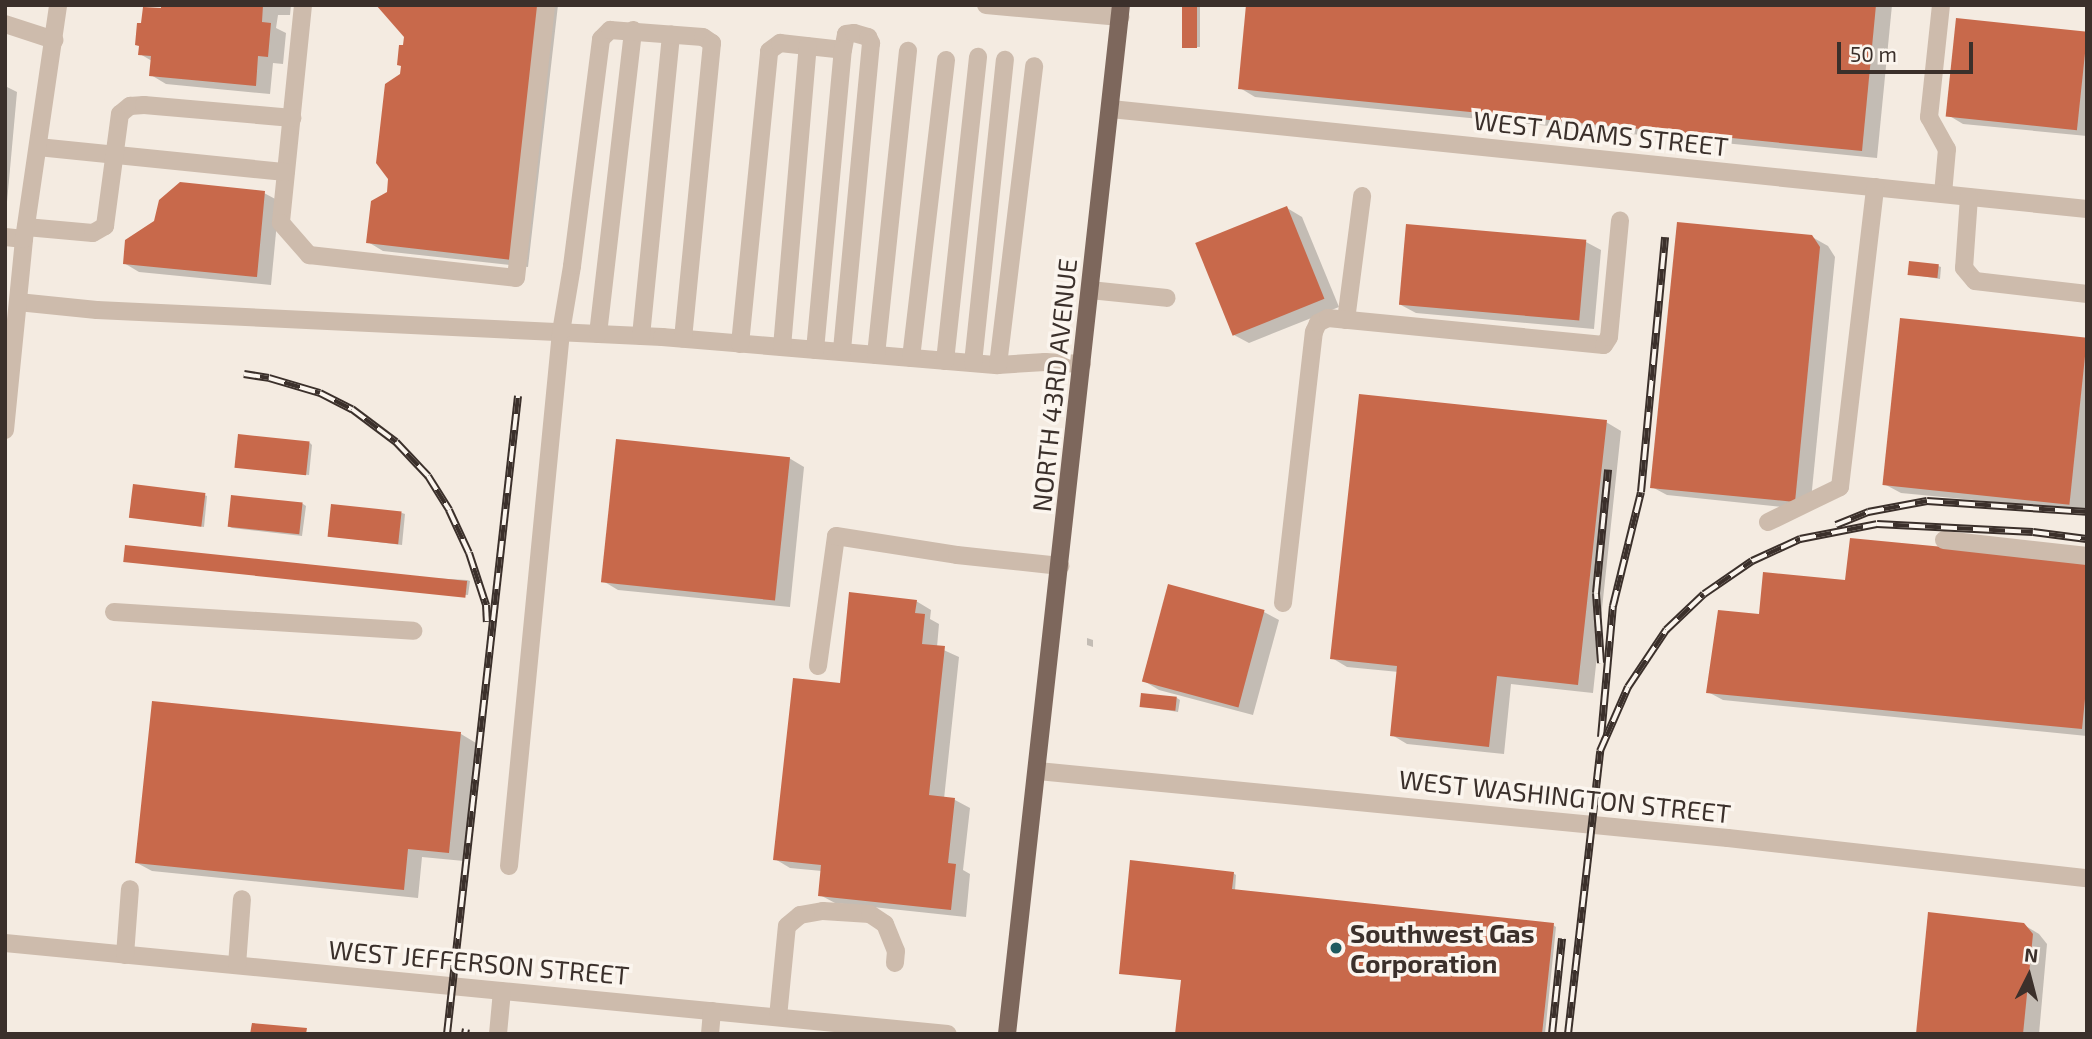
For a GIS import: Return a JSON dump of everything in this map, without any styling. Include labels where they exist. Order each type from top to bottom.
[{"type":"main road","name":"NORTH 43RD AVENUE","points":[[1007,1034],[1120,11]]},
{"type":"street","points":[[5,430],[9,369],[25,233],[58,5]]},
{"type":"street","points":[[303,5],[281,223],[309,255],[516,278],[546,5]]},
{"type":"street","points":[[986,5],[1120,11]]},
{"type":"street","points":[[1941,5],[1929,117],[1947,149],[1942,194]]},
{"type":"street","points":[[5,24],[54,40]]},
{"type":"street","points":[[509,866],[561,332],[572,267],[601,38],[610,30],[708,38],[712,48],[683,339]]},
{"type":"street","points":[[598,334],[633,30]]},
{"type":"street","points":[[641,336],[671,34]]},
{"type":"street","points":[[815,350],[843,50],[846,34],[861,34],[871,40],[842,352]]},
{"type":"street","points":[[740,344],[769,51],[780,43],[843,50]]},
{"type":"street","points":[[782,347],[808,46]]},
{"type":"street","points":[[876,355],[908,51]]},
{"type":"street","points":[[945,361],[978,57]]},
{"type":"street","points":[[911,358],[946,60]]},
{"type":"street","points":[[973,363],[1005,60]]},
{"type":"street","points":[[998,365],[1034,66]]},
{"type":"street","points":[[5,237],[25,233],[93,233],[105,226],[120,114],[130,106],[292,118]]},
{"type":"street","name":"WEST ADAMS STREET","points":[[1111,109],[2087,209]]},
{"type":"street","points":[[38,147],[286,172]]},
{"type":"street","points":[[1768,522],[1840,487],[1875,187]]},
{"type":"street","points":[[1346,320],[1362,196]]},
{"type":"street","points":[[1969,197],[1964,268],[1975,281],[2087,294]]},
{"type":"street","points":[[1283,603],[1314,332],[1318,323],[1328,318],[1604,345],[1609,337],[1620,221]]},
{"type":"street","points":[[1090,290],[1167,298]]},
{"type":"street","points":[[18,302],[97,310],[641,336],[998,365],[1045,362],[1083,364]]},
{"type":"street","points":[[818,666],[836,536],[957,555],[1060,566]]},
{"type":"street","points":[[1944,540],[2087,556]]},
{"type":"street","points":[[114,612],[413,631]]},
{"type":"street","name":"WEST WASHINGTON STREET","points":[[1038,771],[1728,838],[2087,878]]},
{"type":"street","points":[[125,955],[130,889]]},
{"type":"street","points":[[237,965],[242,899]]},
{"type":"street","points":[[778,1017],[787,926],[800,915],[823,911],[870,914],[885,924],[896,951],[895,963]]},
{"type":"street","name":"WEST JEFFERSON STREET","points":[[5,943],[948,1034]]},
{"type":"street","points":[[498,1034],[502,991]]},
{"type":"street","points":[[710,1034],[712,1011]]},
{"type":"building","points":[[161,5],[263,5],[262,22],[271,23],[268,57],[258,56],[256,86],[149,76],[151,56],[138,55],[139,46],[135,45],[137,23],[141,23],[143,7],[161,8]]},
{"type":"building","points":[[376,5],[542,5],[513,260],[366,243],[371,201],[387,192],[388,179],[376,163],[385,84],[400,74],[401,66],[397,65],[399,45],[403,45],[404,37]]},
{"type":"building","points":[[1182,5],[1197,5],[1197,48],[1182,48]]},
{"type":"building","points":[[1246,5],[1876,5],[1862,151],[1238,89]]},
{"type":"building","points":[[1956,18],[2087,32],[2077,130],[1946,116]]},
{"type":"building","points":[[180,182],[265,191],[257,277],[123,264],[125,240],[154,221],[159,200]]},
{"type":"building","points":[[1287,206],[1324,299],[1233,336],[1195,243]]},
{"type":"building","points":[[1677,222],[1812,235],[1820,247],[1795,502],[1650,488]]},
{"type":"building","points":[[1406,224],[1586,240],[1579,320],[1399,305]]},
{"type":"building","points":[[1909,261],[1939,264],[1937,278],[1908,275]]},
{"type":"building","points":[[1900,318],[2087,338],[2069,505],[1882,485]]},
{"type":"building","points":[[1359,394],[1607,420],[1578,685],[1497,676],[1489,747],[1390,736],[1397,666],[1330,659]]},
{"type":"building","points":[[238,434],[310,442],[306,475],[234,468]]},
{"type":"building","points":[[616,439],[790,457],[775,601],[601,582]]},
{"type":"building","points":[[133,484],[205,493],[201,527],[129,518]]},
{"type":"building","points":[[231,495],[303,503],[299,534],[228,527]]},
{"type":"building","points":[[331,504],[402,511],[398,544],[328,537]]},
{"type":"building","points":[[1850,538],[2087,561],[2087,679],[2082,729],[1706,693],[1718,610],[1759,614],[1763,572],[1845,580]]},
{"type":"building","points":[[125,545],[467,581],[465,598],[123,562]]},
{"type":"building","points":[[1168,584],[1265,610],[1238,707],[1142,682]]},
{"type":"building","points":[[849,592],[917,600],[915,613],[925,614],[922,644],[945,646],[929,795],[955,798],[948,863],[956,864],[951,910],[818,896],[821,865],[773,860],[793,678],[840,683]]},
{"type":"building","points":[[1141,693],[1177,697],[1175,711],[1140,707]]},
{"type":"building","points":[[152,701],[461,732],[449,853],[408,849],[404,890],[135,863]]},
{"type":"building","name":"Southwest Gas Corporation","points":[[1130,860],[1234,872],[1232,889],[1554,923],[1542,1034],[1175,1034],[1181,980],[1119,974]]},
{"type":"building","points":[[1928,912],[2024,923],[2033,934],[2023,1034],[1916,1034]]},
{"type":"building","points":[[252,1023],[307,1028],[306,1034],[250,1034]]},
{"type":"railway","points":[[1601,737],[1613,606],[1641,492],[1665,237]]},
{"type":"railway","points":[[244,374],[269,378],[320,393],[352,409],[396,442],[428,476],[449,510],[469,553],[486,605],[487,622]]},
{"type":"railway","points":[[447,1034],[518,396]]},
{"type":"railway","points":[[1601,663],[1596,593],[1608,470]]},
{"type":"railway","points":[[1836,525],[1868,512],[1927,501],[2087,512]]},
{"type":"railway","points":[[1568,1034],[1600,751],[1628,687],[1666,630],[1704,594],[1752,561],[1800,539],[1877,524],[2033,532],[2087,539]]},
{"type":"railway","points":[[1552,1034],[1562,939]]},
{"type":"railway","points":[[465,1034],[466,1029]]},
{"type":"place","name":"Southwest Gas Corporation","points":[[1336,948]]}]
